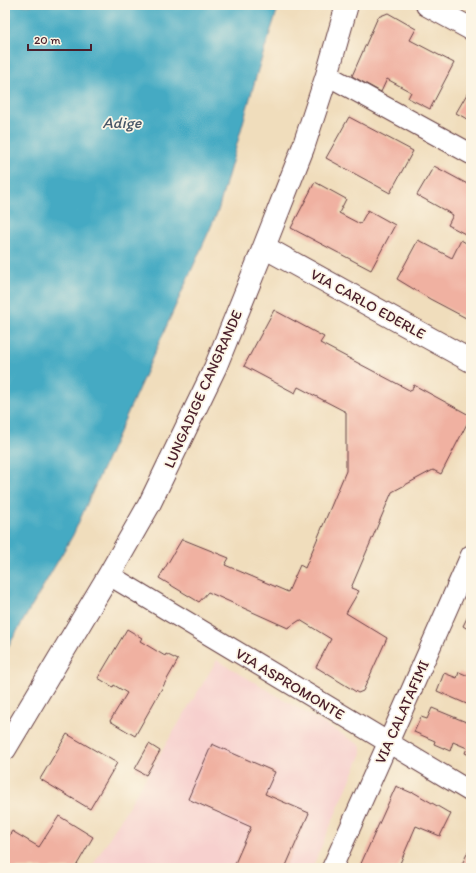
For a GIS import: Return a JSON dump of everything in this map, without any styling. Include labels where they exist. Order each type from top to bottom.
[{"type":"street","name":"LUNGADIGE CANGRANDE","points":[[5,749],[110,574],[149,505],[215,368],[303,148],[347,5]]},
{"type":"street","points":[[427,5],[459,18]]},
{"type":"street","points":[[326,75],[471,154]]},
{"type":"street","name":"VIA CARLO EDERLE","points":[[264,247],[471,361]]},
{"type":"street","name":"VIA CALATAFIMI","points":[[332,868],[471,555]]},
{"type":"street","name":"VIA ASPROMONTE","points":[[110,574],[471,792]]},
{"type":"shaded area","points":[[217,660],[360,745],[362,753],[312,868],[91,868]]},
{"type":"water","name":"Adige","points":[[5,5],[279,5],[258,70],[218,211],[73,535],[5,652]]},
{"type":"building","points":[[388,13],[416,29],[410,40],[454,63],[430,109],[408,98],[411,92],[387,79],[381,92],[352,76],[378,17]]},
{"type":"building","points":[[471,87],[471,113],[467,119],[456,113]]},
{"type":"building","points":[[349,117],[413,151],[390,193],[326,158]]},
{"type":"building","points":[[434,166],[471,186],[471,233],[469,236],[448,225],[453,215],[417,195]]},
{"type":"building","points":[[315,182],[346,199],[339,213],[360,224],[368,210],[395,225],[371,270],[291,228]]},
{"type":"building","points":[[418,240],[452,258],[461,240],[471,246],[471,309],[466,318],[397,279]]},
{"type":"building","points":[[274,310],[324,337],[320,343],[411,391],[414,385],[471,416],[441,474],[433,470],[392,492],[351,588],[359,591],[346,613],[387,638],[363,691],[358,693],[316,667],[331,639],[300,620],[288,628],[208,592],[199,602],[159,578],[182,539],[229,558],[225,565],[288,592],[300,565],[305,568],[346,471],[346,412],[298,387],[295,393],[244,366]]},
{"type":"building","points":[[471,610],[471,631],[463,626]]},
{"type":"building","points":[[127,629],[142,638],[140,641],[165,656],[166,654],[178,660],[135,736],[110,721],[127,693],[98,678]]},
{"type":"building","points":[[459,672],[471,677],[471,700],[469,705],[437,691],[444,673],[457,678]]},
{"type":"building","points":[[432,708],[471,724],[471,756],[465,753],[467,748],[453,742],[450,751],[434,744],[435,741],[414,732],[421,717],[427,719]]},
{"type":"building","points":[[67,734],[117,763],[90,809],[40,779]]},
{"type":"building","points":[[149,744],[160,751],[146,775],[135,769]]},
{"type":"building","points":[[212,744],[275,772],[265,794],[309,813],[285,868],[233,868],[251,827],[188,799]]},
{"type":"building","points":[[396,786],[412,793],[413,792],[451,814],[440,836],[416,826],[398,868],[359,868]]},
{"type":"building","points":[[59,816],[93,837],[75,868],[5,868],[5,843],[12,831],[39,847]]},
{"type":"building","points":[[471,846],[471,868],[460,868]]}]
